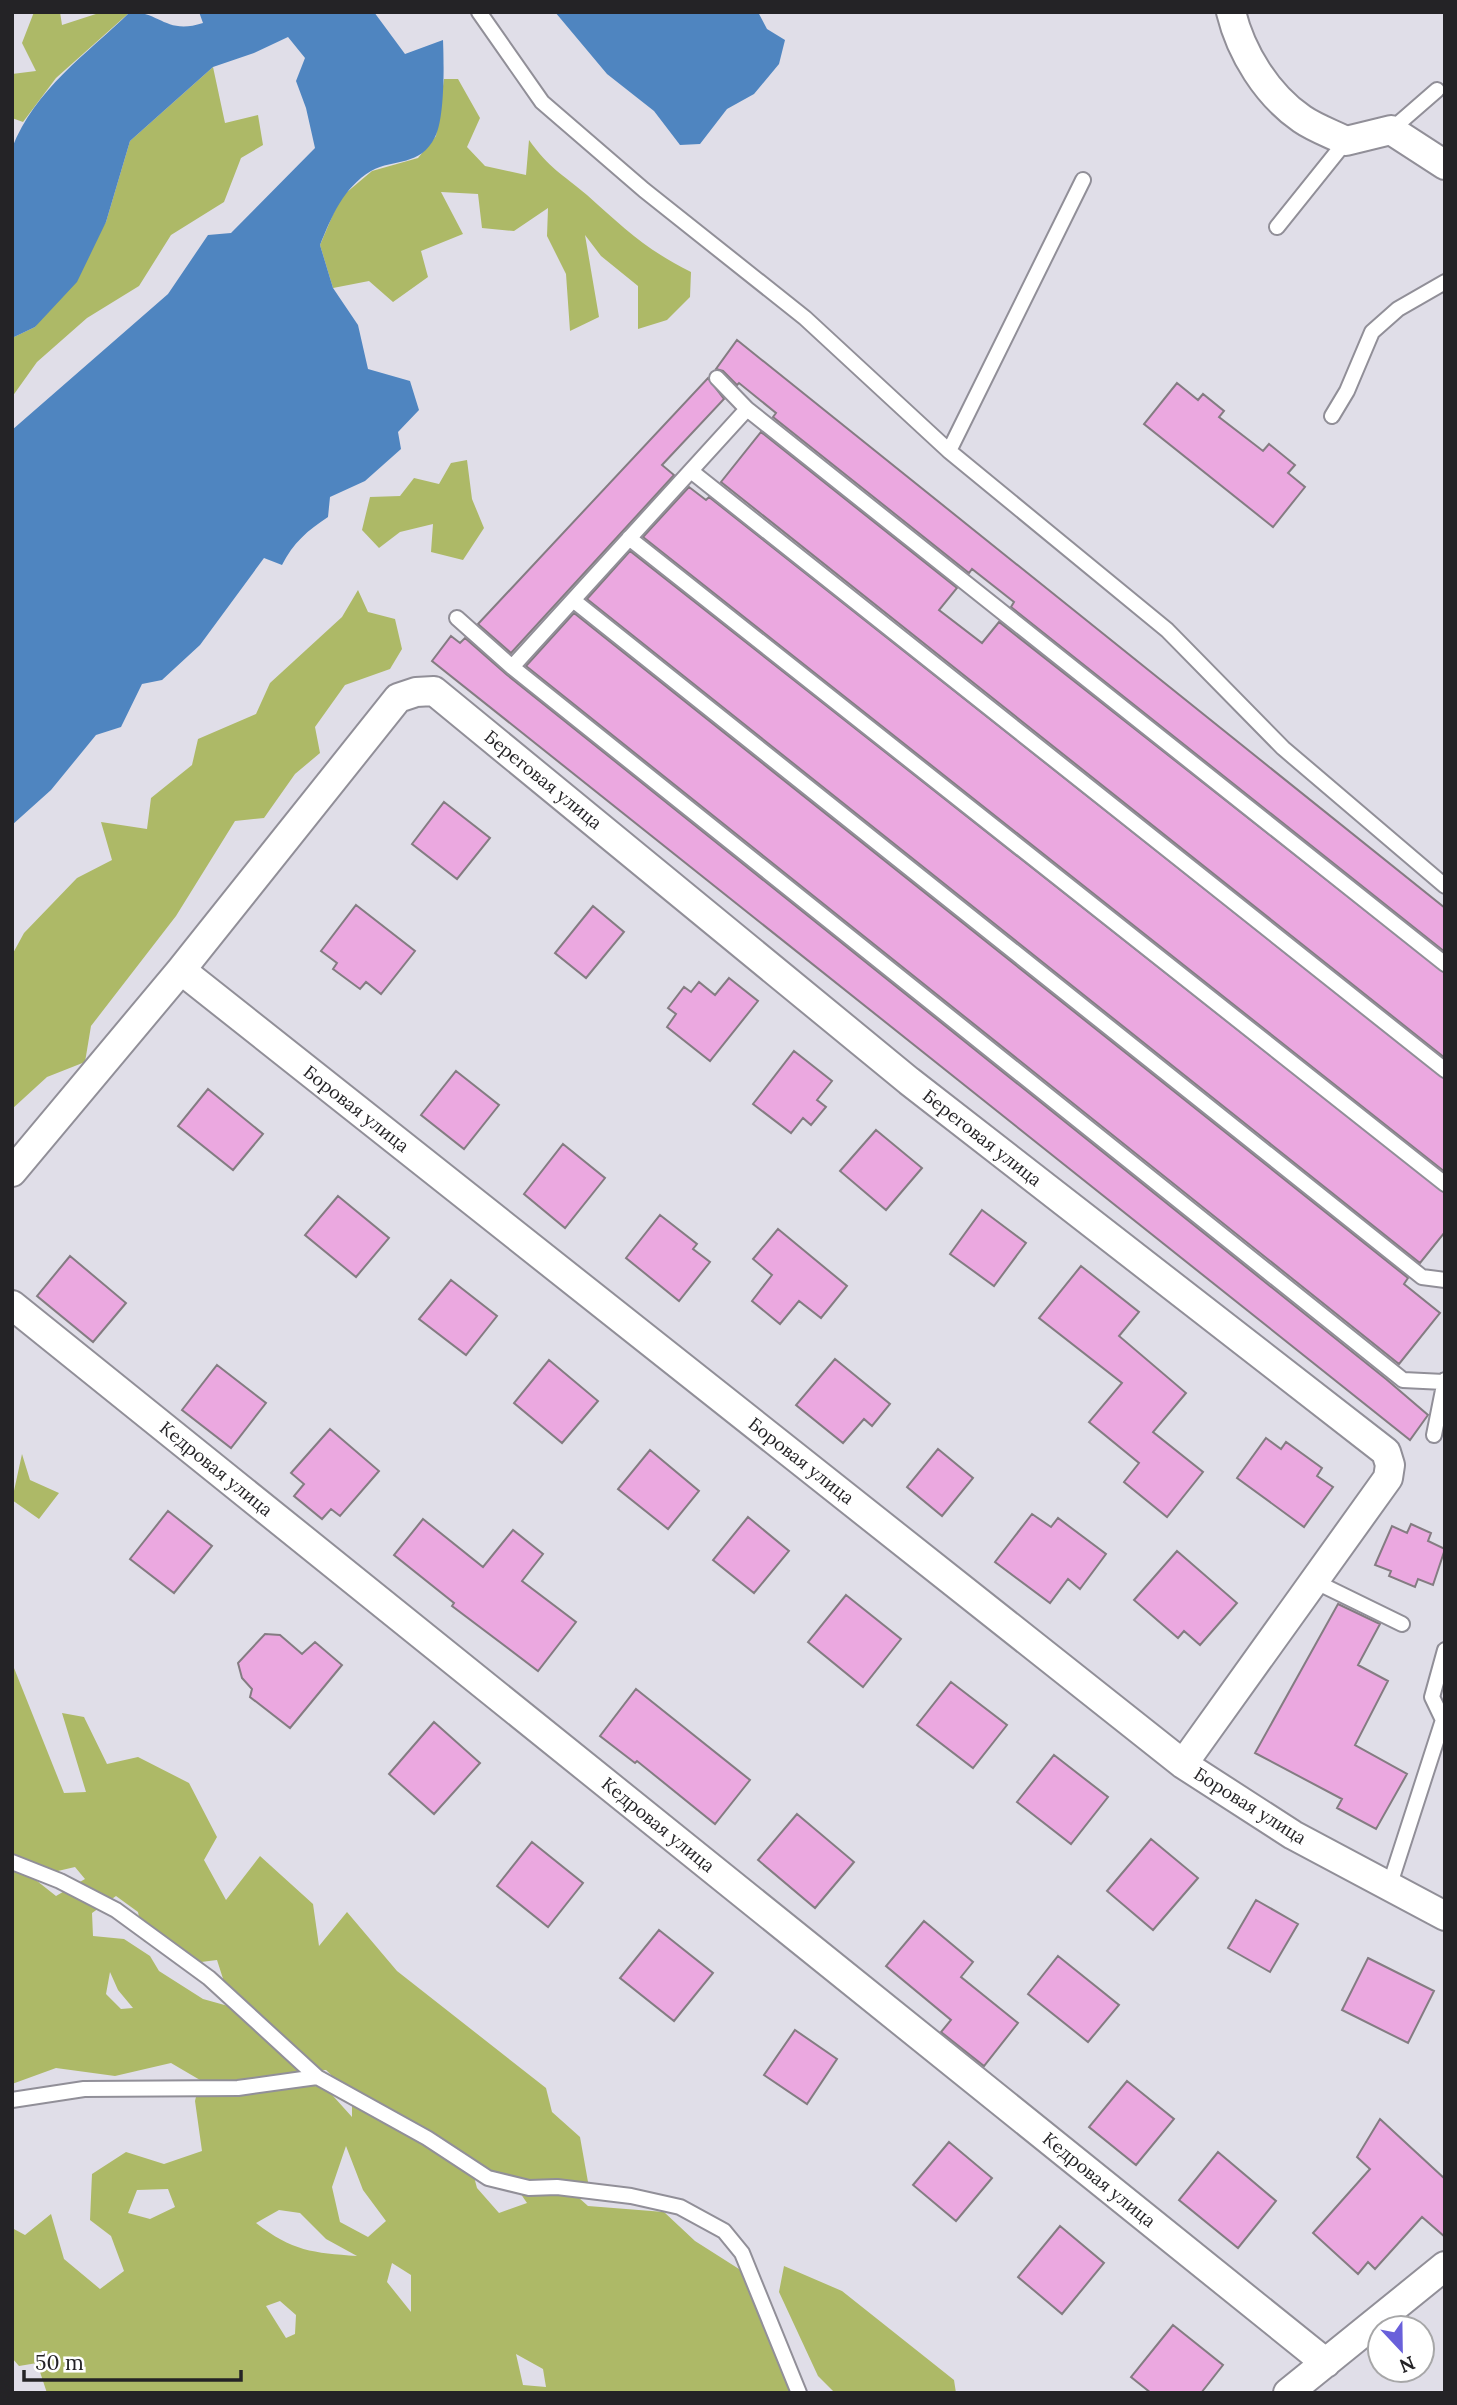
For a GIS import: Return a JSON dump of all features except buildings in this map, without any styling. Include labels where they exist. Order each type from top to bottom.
[{"type":"street","points":[[1231,12],[1235,30],[1269,90],[1303,120],[1346,141],[1391,130],[1445,165]]},
{"type":"street","name":"Береговая улица","points":[[181,970],[398,698],[416,692],[434,691],[909,1081],[1386,1452],[1390,1465],[1388,1478],[1183,1764]]},
{"type":"street","points":[[12,1172],[181,970]]},
{"type":"street","name":"Боровая улица","points":[[181,970],[1183,1764],[1293,1835],[1445,1916]]},
{"type":"street","name":"Кедровая улица","points":[[12,1305],[1326,2362]]},
{"type":"street","points":[[1288,2393],[1445,2266]]},
{"type":"lane","points":[[479,12],[542,102],[644,190],[805,317],[950,451],[1167,630],[1283,748],[1445,886]]},
{"type":"lane","points":[[1391,130],[1437,90]]},
{"type":"lane","points":[[1277,227],[1346,141]]},
{"type":"lane","points":[[950,451],[1083,180]]},
{"type":"lane","points":[[1332,416],[1372,332],[1398,309],[1445,282]]},
{"type":"lane","points":[[717,379],[747,408],[1445,964]]},
{"type":"lane","points":[[512,667],[747,408]]},
{"type":"lane","points":[[691,471],[1445,1070]]},
{"type":"lane","points":[[629,538],[1445,1184]]},
{"type":"lane","points":[[573,600],[1422,1277],[1445,1280]]},
{"type":"lane","points":[[457,618],[512,667],[1403,1380],[1445,1381],[1434,1435]]},
{"type":"lane","points":[[1314,1581],[1402,1624]]},
{"type":"lane","points":[[1389,1887],[1444,1720],[1432,1698],[1445,1650]]},
{"type":"lane","points":[[12,1862],[60,1881],[116,1910],[209,1978],[317,2077],[427,2138],[488,2178],[529,2189],[557,2187],[631,2196],[680,2207],[724,2231],[748,2265],[799,2393]]},
{"type":"lane","points":[[12,2100],[84,2089],[238,2088],[317,2077]]},
{"type":"green space","points":[[34,12],[60,12],[62,25],[102,12],[130,12],[56,78],[23,122],[12,118],[12,74],[36,71],[22,43]]},
{"type":"green space","points":[[213,67],[225,123],[258,115],[263,145],[241,158],[224,202],[171,235],[139,286],[87,318],[37,362],[12,397],[12,338],[35,327],[106,222],[130,141]]},
{"type":"green space","points":[[444,79],[458,79],[480,118],[467,147],[485,166],[526,175],[529,140],[550,164],[636,237],[691,272],[690,297],[667,320],[638,329],[638,286],[601,256],[585,235],[599,317],[570,331],[566,274],[547,236],[548,208],[514,231],[482,228],[478,194],[441,192],[463,234],[421,251],[428,277],[393,302],[369,281],[333,288],[320,245],[340,198],[372,171],[418,158],[436,136]]},
{"type":"green space","points":[[467,460],[472,499],[484,528],[463,560],[431,552],[433,524],[400,532],[379,548],[362,530],[370,497],[400,496],[414,478],[439,484],[451,463]]},
{"type":"green space","points":[[358,590],[368,612],[395,619],[402,649],[390,669],[345,685],[315,727],[320,753],[295,774],[264,818],[235,821],[176,916],[91,1026],[85,1062],[47,1077],[12,1109],[12,955],[24,933],[77,878],[112,860],[101,822],[147,829],[151,798],[192,765],[198,739],[256,714],[270,683],[342,617]]},
{"type":"green space","points":[[22,1454],[30,1480],[59,1493],[39,1519],[12,1500]]},
{"type":"green space","points":[[12,1663],[64,1793],[86,1792],[62,1713],[84,1717],[107,1764],[138,1757],[189,1783],[217,1837],[204,1860],[226,1900],[260,1856],[313,1904],[319,1946],[347,1912],[397,1971],[546,2088],[552,2112],[580,2137],[588,2182],[569,2189],[588,2206],[664,2212],[695,2241],[739,2269],[770,2309],[793,2393],[47,2393],[37,2363],[19,2366],[12,2358],[12,2228],[25,2235],[51,2214],[64,2259],[100,2289],[124,2271],[111,2236],[90,2220],[92,2174],[126,2152],[164,2164],[202,2151],[195,2101],[200,2080],[171,2063],[115,2076],[56,2068],[12,2084]],"holes":[[[75,1867],[85,1879],[56,1896],[32,1877]],[[116,1896],[138,1912],[144,1942],[170,1943],[185,1964],[217,1960],[226,1988],[246,2011],[203,1999],[159,1971],[150,1956],[124,1939],[93,1936],[92,1913]],[[110,1972],[118,1990],[133,2008],[121,2009],[106,1994]],[[326,2070],[352,2095],[352,2117],[325,2087],[282,2083],[292,2072]],[[346,2146],[363,2190],[386,2221],[368,2237],[340,2222],[332,2187]],[[469,2158],[512,2181],[527,2203],[499,2213],[477,2188]],[[168,2189],[175,2207],[150,2219],[128,2213],[137,2190]],[[279,2210],[300,2213],[326,2239],[357,2256],[315,2252],[281,2240],[256,2223]],[[392,2263],[411,2275],[411,2312],[387,2282]],[[280,2301],[296,2315],[295,2334],[286,2338],[266,2306]],[[516,2354],[543,2369],[546,2387],[523,2385]]]},
{"type":"green space","points":[[784,2266],[842,2291],[954,2380],[956,2393],[835,2393],[818,2376],[779,2292]]},
{"type":"water","points":[[130,12],[149,15],[172,25],[191,26],[203,23],[199,12],[374,12],[405,54],[443,40],[442,104],[438,128],[429,147],[414,158],[380,167],[361,178],[346,194],[334,213],[320,245],[333,288],[358,325],[368,369],[410,381],[419,410],[398,432],[401,449],[365,481],[330,497],[328,517],[302,538],[282,565],[264,558],[200,645],[162,680],[142,684],[121,727],[96,735],[51,790],[12,825],[12,430],[168,294],[208,235],[231,233],[315,148],[306,108],[296,81],[305,58],[288,37],[254,53],[213,67],[130,141],[106,222],[77,282],[35,327],[12,338],[12,148],[22,127],[48,90]]},
{"type":"water","points":[[555,12],[758,12],[767,29],[785,40],[779,64],[754,94],[727,109],[700,144],[680,145],[654,111],[607,74]]}]
